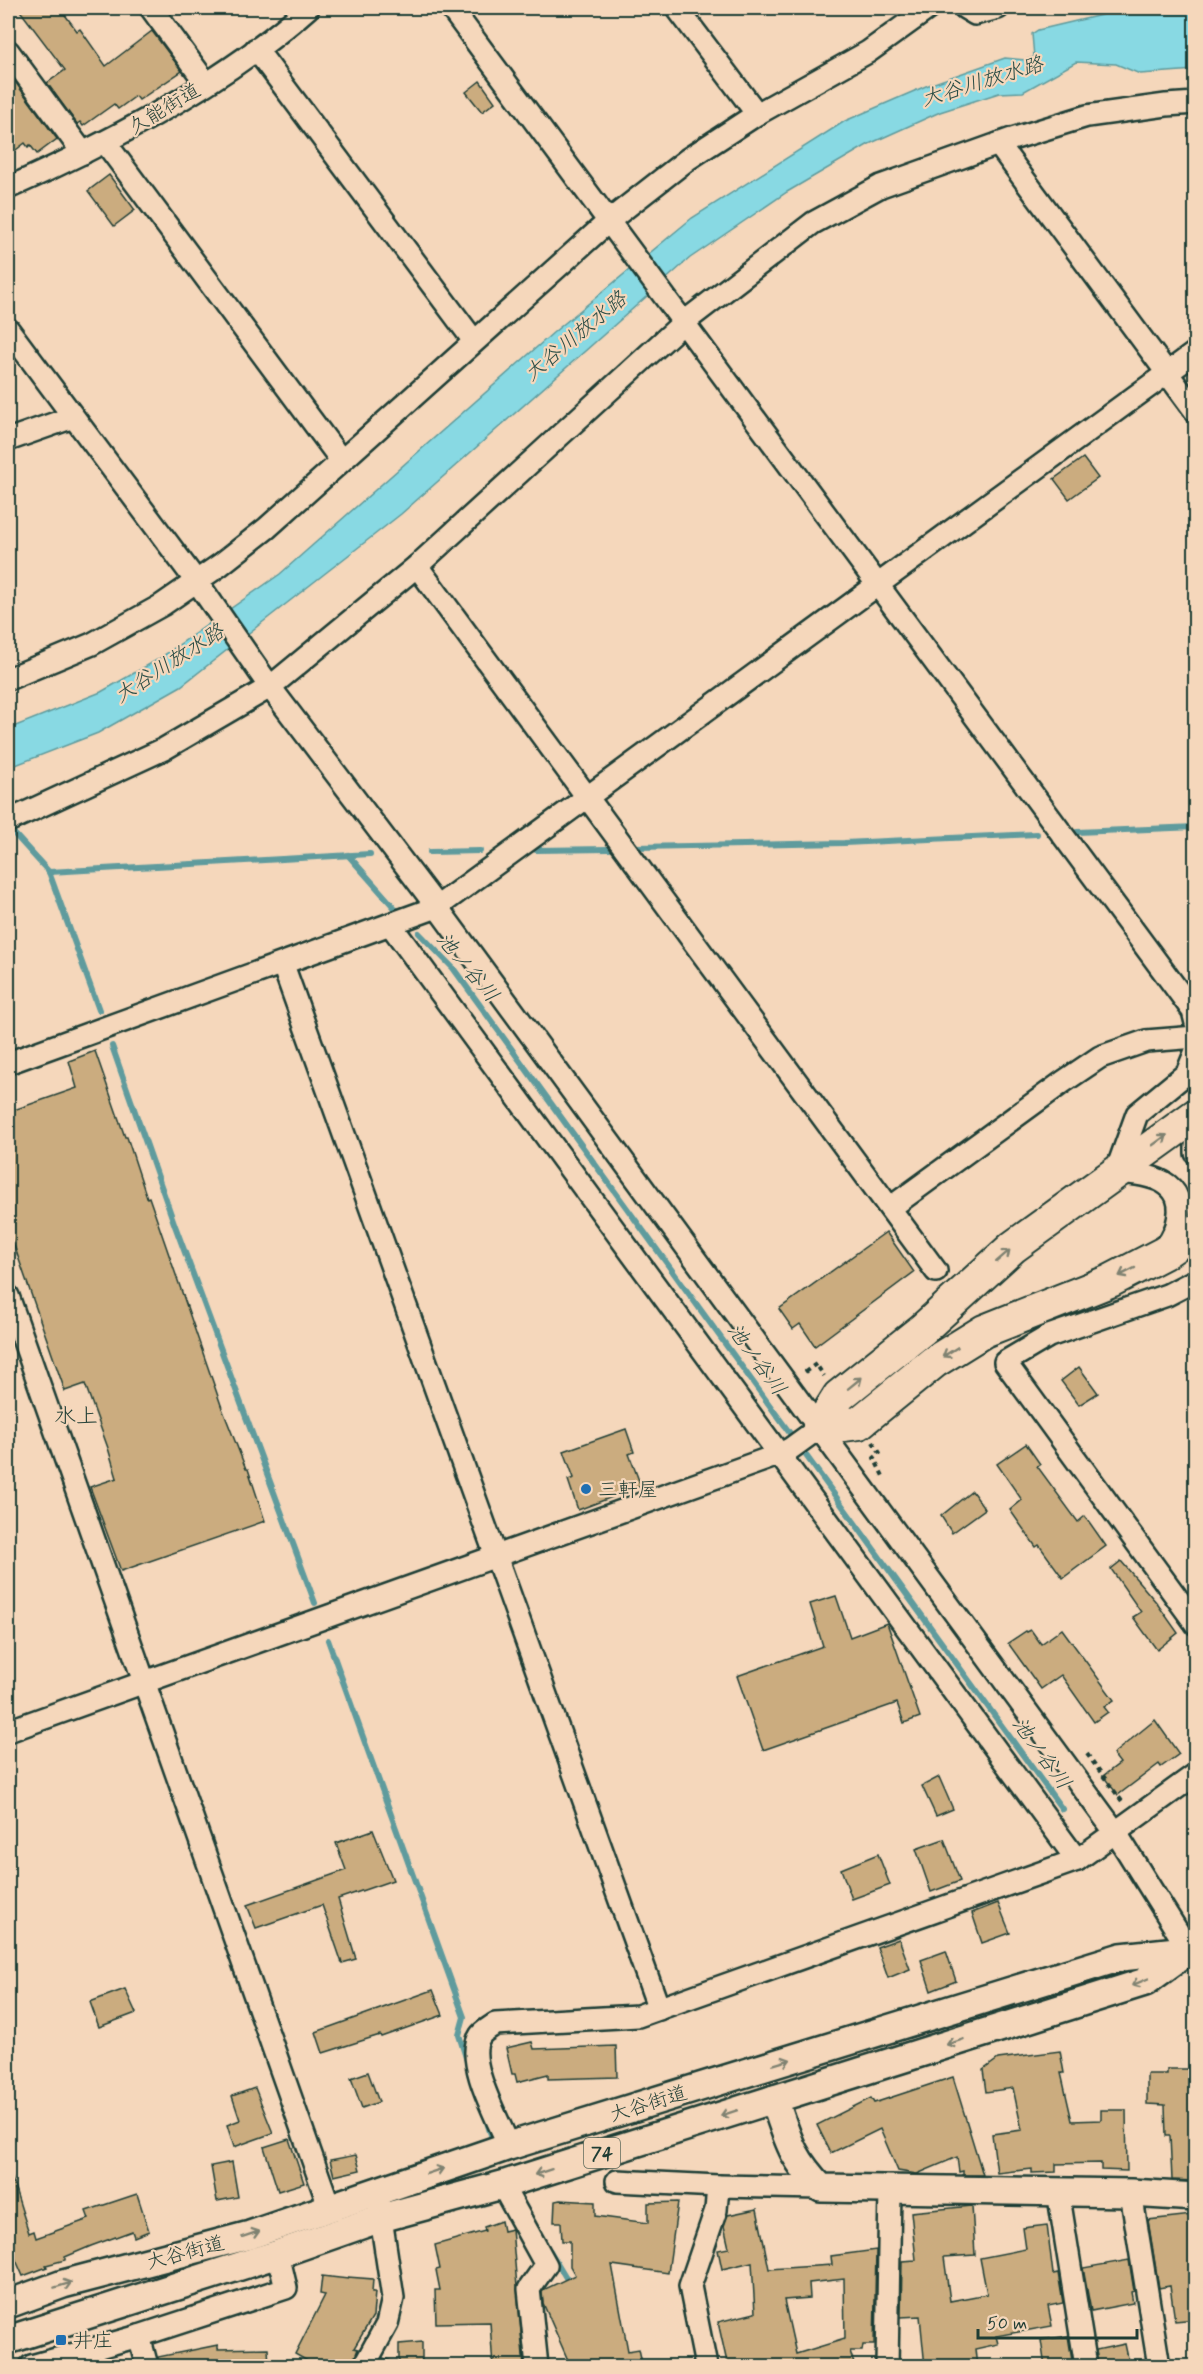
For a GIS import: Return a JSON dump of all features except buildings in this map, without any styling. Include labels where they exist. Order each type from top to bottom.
[{"type":"highway","points":[[813,1432],[839,1396],[923,1329],[1013,1246],[1196,1115]]},
{"type":"highway","points":[[813,1432],[859,1423],[934,1362],[984,1330],[1110,1281],[1164,1253],[1196,1231]]},
{"type":"main road","name":"大谷街道","points":[[8,2304],[63,2284],[250,2235],[509,2146],[1121,1957],[1193,1952]]},
{"type":"main road","name":"大谷街道","points":[[8,2340],[278,2254],[381,2218],[502,2185],[1145,1982],[1193,1952]]},
{"type":"main road","points":[[774,2099],[792,2151],[804,2170],[821,2188],[1058,2191],[1196,2197]]},
{"type":"street","points":[[151,8],[206,82]]},
{"type":"street","name":"久能街道","points":[[8,188],[105,142],[206,82],[256,49],[308,8]]},
{"type":"street","points":[[451,8],[1193,1011],[1196,1023]]},
{"type":"street","points":[[677,8],[757,114]]},
{"type":"street","points":[[8,679],[92,644],[199,585],[267,528],[610,220],[688,159],[757,114],[868,52],[906,14],[929,8]]},
{"type":"street","points":[[966,8],[975,14],[998,8]]},
{"type":"street","points":[[256,49],[474,341]]},
{"type":"street","points":[[8,51],[83,153]]},
{"type":"street","points":[[8,821],[164,749],[270,687],[417,566],[683,324],[813,223],[881,186],[998,144],[1087,116],[1196,103]]},
{"type":"street","points":[[105,142],[341,460]]},
{"type":"street","points":[[998,144],[1196,412]]},
{"type":"street","points":[[8,329],[199,585],[270,687],[437,907],[813,1432],[1116,1833],[1193,1952]]},
{"type":"street","points":[[8,1063],[437,907],[1196,352]]},
{"type":"street","points":[[8,440],[73,417]]},
{"type":"street","points":[[417,566],[936,1270]]},
{"type":"street","points":[[390,924],[784,1452],[1077,1860]]},
{"type":"street","points":[[283,964],[659,2009]]},
{"type":"street","points":[[890,1208],[1100,1057],[1146,1041],[1196,1037]]},
{"type":"street","points":[[1164,1253],[1177,1225],[1179,1207],[1174,1191],[1162,1180],[1146,1174],[1116,1172],[1137,1114],[1187,1073],[1196,1051]]},
{"type":"street","points":[[1196,1146],[1196,1153]]},
{"type":"street","points":[[1196,1280],[1167,1295],[1049,1336],[1005,1362],[1196,1624]]},
{"type":"street","points":[[8,1296],[329,2206]]},
{"type":"street","points":[[8,1731],[784,1452],[813,1432]]},
{"type":"street","points":[[509,2146],[476,2065],[475,2048],[481,2034],[495,2024],[638,2016],[1077,1860],[1196,1774]]},
{"type":"street","points":[[617,2181],[821,2188]]},
{"type":"street","points":[[502,2185],[546,2265],[529,2289],[537,2367]]},
{"type":"street","points":[[706,2367],[690,2286],[716,2210],[718,2186]]},
{"type":"street","points":[[364,2367],[387,2324],[393,2298],[377,2190]]},
{"type":"street","points":[[887,2367],[890,2190]]},
{"type":"street","points":[[1058,2191],[1086,2367]]},
{"type":"street","points":[[1131,2193],[1159,2367]]},
{"type":"street","points":[[31,2367],[139,2336],[286,2288],[278,2254]]},
{"type":"street","points":[[139,2336],[147,2367]]},
{"type":"path","points":[[805,1372],[816,1364],[827,1379]]},
{"type":"path","points":[[872,1442],[880,1453],[874,1458]]},
{"type":"water","name":"大谷川放水路","points":[[1131,8],[1195,8],[1195,70],[1140,74],[1116,64],[1076,62],[1023,92],[999,93],[940,112],[869,144],[787,192],[690,258],[401,514],[181,686],[98,733],[8,768],[8,729],[101,692],[157,660],[280,574],[554,332],[692,218],[845,121],[926,86],[1005,58],[1026,60],[1034,57],[1032,34],[1038,30]]},
{"type":"waterway","points":[[8,827],[49,872],[99,1010]]},
{"type":"waterway","points":[[1077,832],[1196,827]]},
{"type":"waterway","points":[[636,847],[844,843],[1037,834]]},
{"type":"waterway","points":[[536,850],[609,849]]},
{"type":"waterway","points":[[430,852],[480,851]]},
{"type":"waterway","name":"池ノ谷川","points":[[49,872],[370,854]]},
{"type":"waterway","name":"池ノ谷川","points":[[348,855],[401,915]]},
{"type":"waterway","name":"池ノ谷川","points":[[419,933],[453,968],[1062,1809]]},
{"type":"waterway","points":[[112,1046],[174,1223],[315,1603]]},
{"type":"waterway","points":[[328,1640],[464,2017],[459,2035],[468,2064]]},
{"type":"waterway","name":"池ノ谷川","points":[[1195,2037],[1196,2041]]},
{"type":"waterway","points":[[487,2122],[494,2144]]},
{"type":"waterway","points":[[550,2251],[571,2286]]},
{"type":"place","name":"三軒屋","points":[[586,1489]]},
{"type":"place","name":"井庄","points":[[61,2340]]},
{"type":"district","name":"水上","points":[[76,1415]]}]
